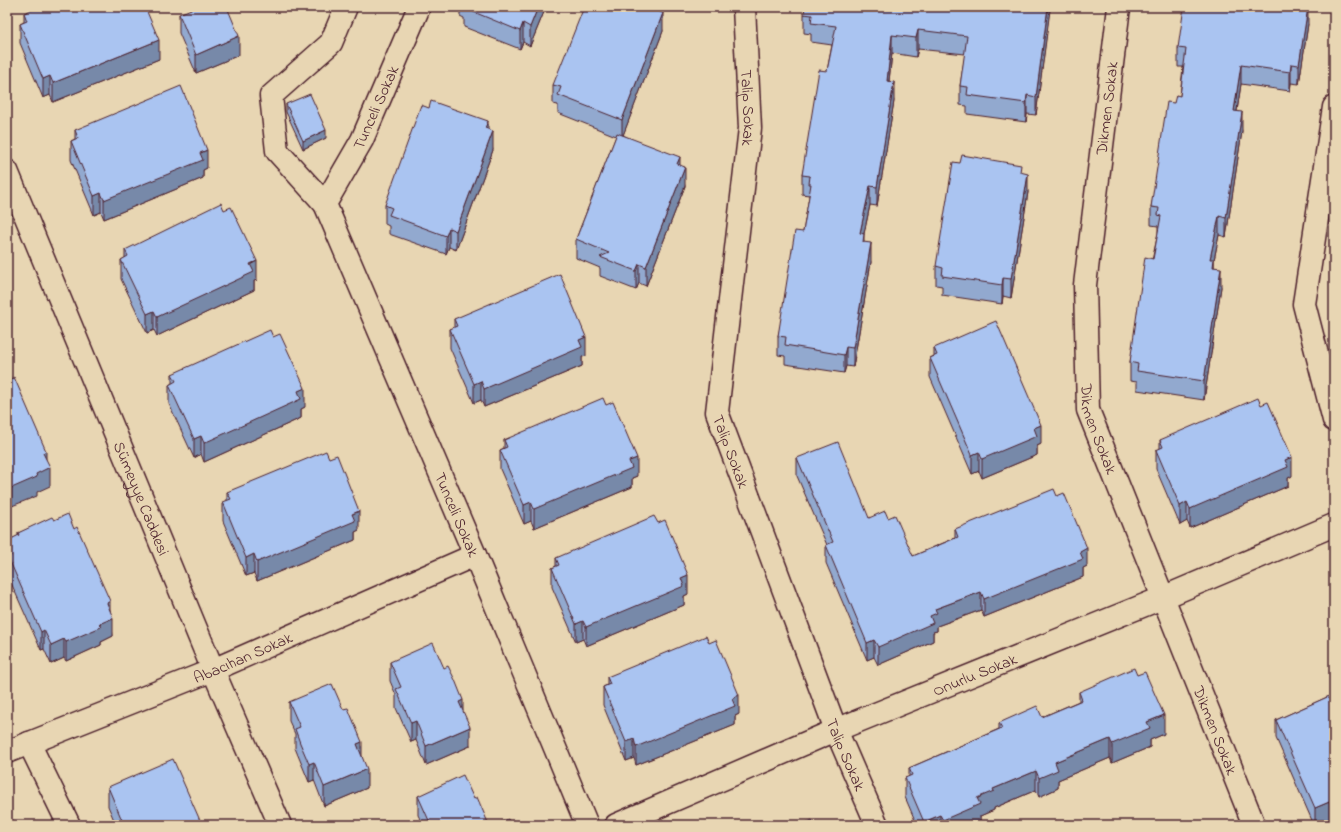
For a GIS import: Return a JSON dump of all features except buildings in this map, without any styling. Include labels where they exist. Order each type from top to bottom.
[{"type":"street","name":"Tunceli Sokak","points":[[346,7],[331,43],[271,96],[277,151],[325,204],[475,555],[587,825]]},
{"type":"street","name":"Tunceli Sokak","points":[[325,204],[362,140],[419,7]]},
{"type":"street","name":"Talip Sokak","points":[[744,7],[750,128],[717,412],[836,730],[877,825]]},
{"type":"street","name":"Dikmen Sokak","points":[[1119,7],[1085,285],[1088,410],[1254,825]]},
{"type":"street","points":[[1334,107],[1304,304],[1334,420]]},
{"type":"street","name":"Sümeyye Caddesi","points":[[7,171],[213,670],[280,825]]},
{"type":"street","name":"Onurlu Sokak","points":[[616,825],[836,730],[1162,598],[1334,525]]},
{"type":"street","name":"Abacıhan Sokak","points":[[7,752],[213,670],[475,555]]},
{"type":"street","points":[[29,743],[69,825]]}]
